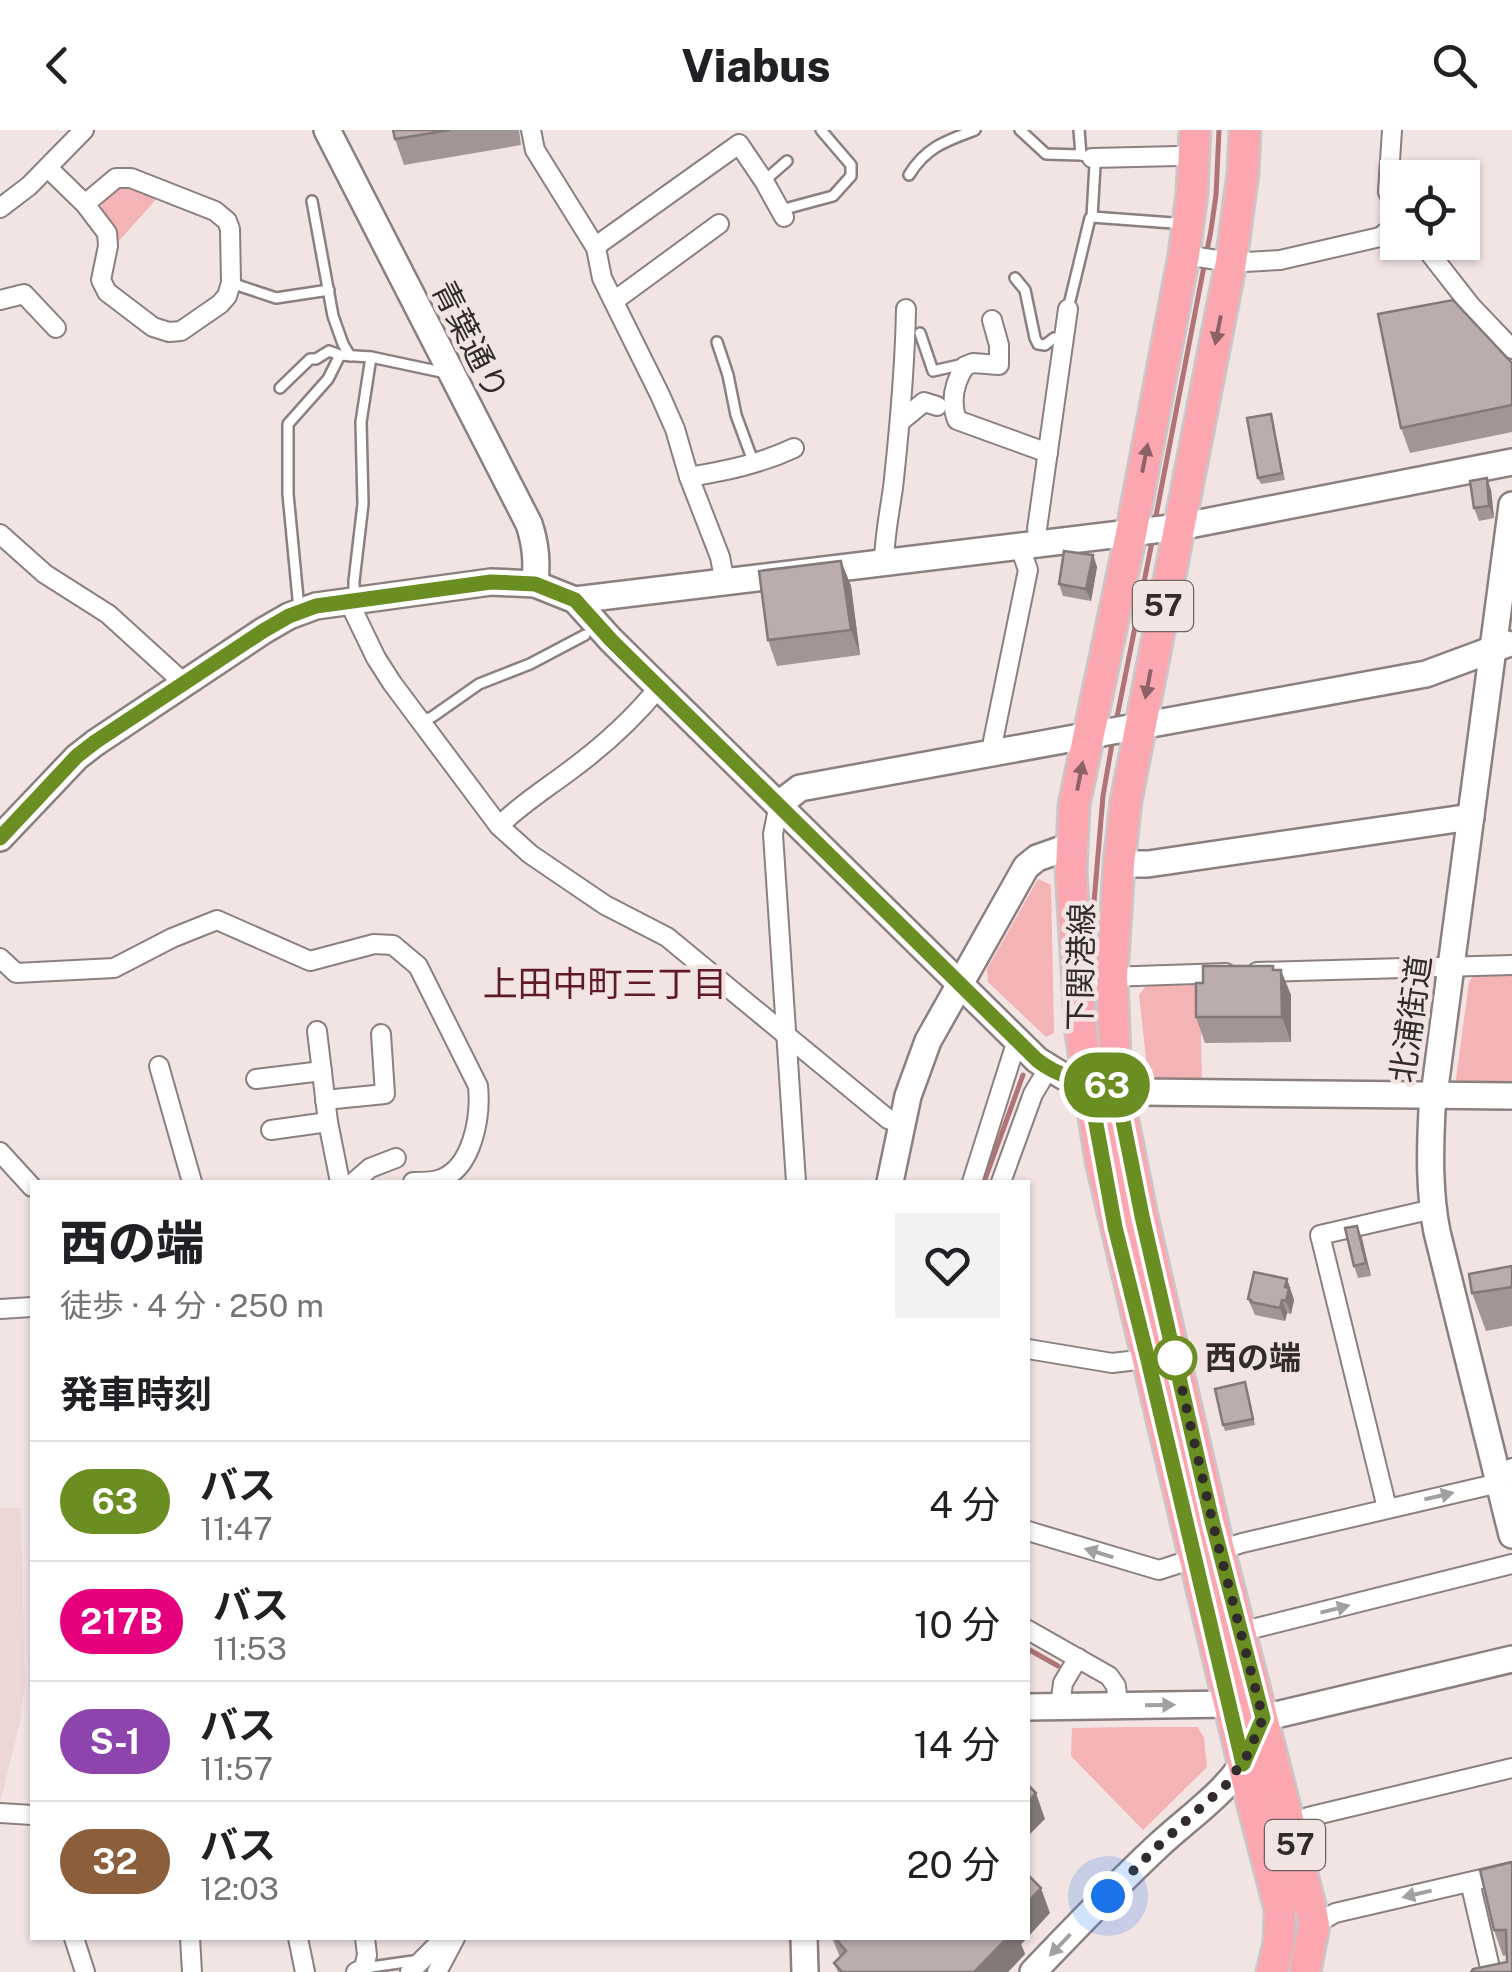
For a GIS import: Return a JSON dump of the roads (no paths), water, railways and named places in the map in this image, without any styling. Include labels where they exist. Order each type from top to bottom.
[{"type":"main road","name":"下関港線","points":[[1244,130],[1244,174],[1231,262],[1074,805],[1071,846],[1077,978],[1102,1084],[1115,1227],[1161,1357],[1207,1554],[1229,1704],[1280,1909],[1279,1943],[1272,1972]]},
{"type":"main road","name":"下関港線","points":[[1102,1084],[1119,864],[1154,530],[1190,256],[1187,143]]},
{"type":"main road","name":"下関港線","points":[[1207,1554],[1240,1632],[1263,1718],[1314,1926],[1311,1964]]},
{"type":"street","points":[[0,208],[29,186],[84,130]]},
{"type":"street","name":"青葉通り","points":[[327,130],[529,524],[538,560],[535,584]]},
{"type":"street","points":[[724,130],[732,148]]},
{"type":"street","points":[[1390,160],[1392,130]]},
{"type":"street","points":[[535,135],[552,178],[596,246],[602,278],[668,412],[720,557],[725,583]]},
{"type":"street","points":[[1087,156],[1118,156],[1187,143]]},
{"type":"street","points":[[596,246],[738,144],[782,213]]},
{"type":"street","points":[[48,168],[85,204],[107,234],[101,280],[107,292],[153,327],[181,331],[227,296],[232,283],[230,229],[215,211],[122,176],[85,204]]},
{"type":"street","points":[[614,301],[718,224]]},
{"type":"street","points":[[1190,256],[1231,262],[1280,260],[1380,237]]},
{"type":"street","points":[[1435,260],[1512,349]]},
{"type":"street","points":[[0,300],[24,294],[56,328]]},
{"type":"street","points":[[884,564],[900,421],[906,309]]},
{"type":"street","points":[[993,753],[1028,570],[1029,538],[1048,453],[1068,310]]},
{"type":"street","points":[[992,320],[1000,344],[999,365],[968,364],[962,371],[952,401],[957,420],[1048,453]]},
{"type":"street","points":[[900,421],[924,402],[937,406]]},
{"type":"street","points":[[689,477],[737,469],[794,448]]},
{"type":"street","points":[[575,600],[884,564],[1029,538],[1154,530],[1510,463],[1512,492]]},
{"type":"street","name":"北浦街道","points":[[1512,505],[1503,646],[1471,817],[1430,1141],[1433,1209],[1506,1476],[1512,1535]]},
{"type":"street","points":[[0,534],[44,574],[108,614],[185,684]]},
{"type":"street","points":[[0,838],[77,756],[263,631],[299,612],[316,606],[491,582],[535,584],[575,600],[960,985],[1048,1068],[1063,1076],[1143,1092],[1512,1096]]},
{"type":"street","points":[[351,602],[376,658],[499,826],[530,854],[606,905],[667,938],[888,1119],[901,1124]]},
{"type":"street","points":[[796,1180],[773,834],[779,804],[800,788],[1426,674],[1503,646]]},
{"type":"street","points":[[499,826],[590,754],[660,686]]},
{"type":"street","points":[[1119,864],[1148,864],[1471,817]]},
{"type":"street","points":[[890,1180],[913,1078],[928,1041],[1026,868],[1037,858],[1071,846]]},
{"type":"street","points":[[0,958],[16,974],[114,968],[217,920],[310,961],[374,944],[393,945],[418,966],[478,1086],[475,1132],[464,1158],[453,1171],[432,1180]]},
{"type":"street","points":[[1077,978],[1512,966]]},
{"type":"street","points":[[317,1031],[340,1180]]},
{"type":"street","points":[[326,1100],[385,1094],[381,1034]]},
{"type":"street","points":[[973,1180],[1017,1040]]},
{"type":"street","points":[[159,1066],[191,1180]]},
{"type":"street","points":[[1002,1180],[1032,1094],[1048,1068]]},
{"type":"street","points":[[256,1079],[322,1071]]},
{"type":"street","points":[[271,1130],[328,1122]]},
{"type":"street","points":[[0,1152],[30,1185]]},
{"type":"street","points":[[356,1180],[370,1168],[396,1158]]},
{"type":"street","points":[[1387,1508],[1320,1235],[1433,1209]]},
{"type":"street","points":[[0,1308],[30,1307]]},
{"type":"street","points":[[1030,1349],[1112,1363],[1161,1357]]},
{"type":"street","points":[[1030,1533],[1159,1570],[1506,1476]]},
{"type":"street","points":[[1240,1632],[1512,1564]]},
{"type":"street","points":[[1030,1631],[1114,1681],[1118,1706]]},
{"type":"street","points":[[1060,1706],[1064,1684],[1078,1658]]},
{"type":"street","points":[[1030,1707],[1229,1704],[1263,1718],[1512,1659]]},
{"type":"street","points":[[1033,1972],[1158,1846],[1226,1785],[1243,1764],[1263,1718]]},
{"type":"street","points":[[1308,1817],[1512,1768]]},
{"type":"street","points":[[0,1813],[30,1815]]},
{"type":"street","points":[[1314,1926],[1335,1914],[1512,1872]]},
{"type":"street","points":[[1470,1882],[1490,1972]]},
{"type":"street","points":[[75,1940],[85,1972]]},
{"type":"street","points":[[190,1940],[192,1972]]},
{"type":"street","points":[[298,1940],[306,1972]]},
{"type":"street","points":[[360,1970],[367,1956],[365,1940]]},
{"type":"street","points":[[423,1968],[443,1940]]},
{"type":"street","points":[[423,1968],[454,1940]]},
{"type":"street","points":[[804,1940],[805,1972]]},
{"type":"lane","points":[[782,213],[833,196],[850,176],[850,165],[822,130]]},
{"type":"lane","points":[[909,175],[920,157],[947,140],[975,130]]},
{"type":"lane","points":[[1020,130],[1046,154],[1087,156]]},
{"type":"lane","points":[[1068,310],[1092,217],[1095,165],[1087,156],[1080,130]]},
{"type":"lane","points":[[764,181],[787,161]]},
{"type":"lane","points":[[299,612],[288,494],[288,424],[345,355],[333,316],[312,201]]},
{"type":"lane","points":[[1092,217],[1174,223]]},
{"type":"lane","points":[[1016,278],[1025,290],[1038,344],[1064,338]]},
{"type":"lane","points":[[232,283],[276,298],[329,290]]},
{"type":"lane","points":[[920,333],[935,372],[968,364]]},
{"type":"lane","points":[[717,342],[736,415],[754,464]]},
{"type":"lane","points":[[280,388],[310,360],[329,351],[451,374]]},
{"type":"lane","points":[[351,602],[363,504],[361,422],[372,357]]},
{"type":"lane","points":[[421,721],[479,684],[530,664],[585,635]]},
{"type":"lane","points":[[360,1970],[401,1961],[423,1968]]},
{"type":"waterway","points":[[1155,521],[1211,230],[1219,130]]},
{"type":"waterway","points":[[1116,722],[1153,537]]},
{"type":"waterway","points":[[1094,902],[1103,796],[1113,738]]},
{"type":"waterway","points":[[985,1180],[1023,1075]]},
{"type":"waterway","points":[[1030,1650],[1058,1666]]},
{"type":"place","name":"西の端","points":[[1175,1358]]},
{"type":"district","name":"上田中町三丁目","points":[[605,984]]}]
